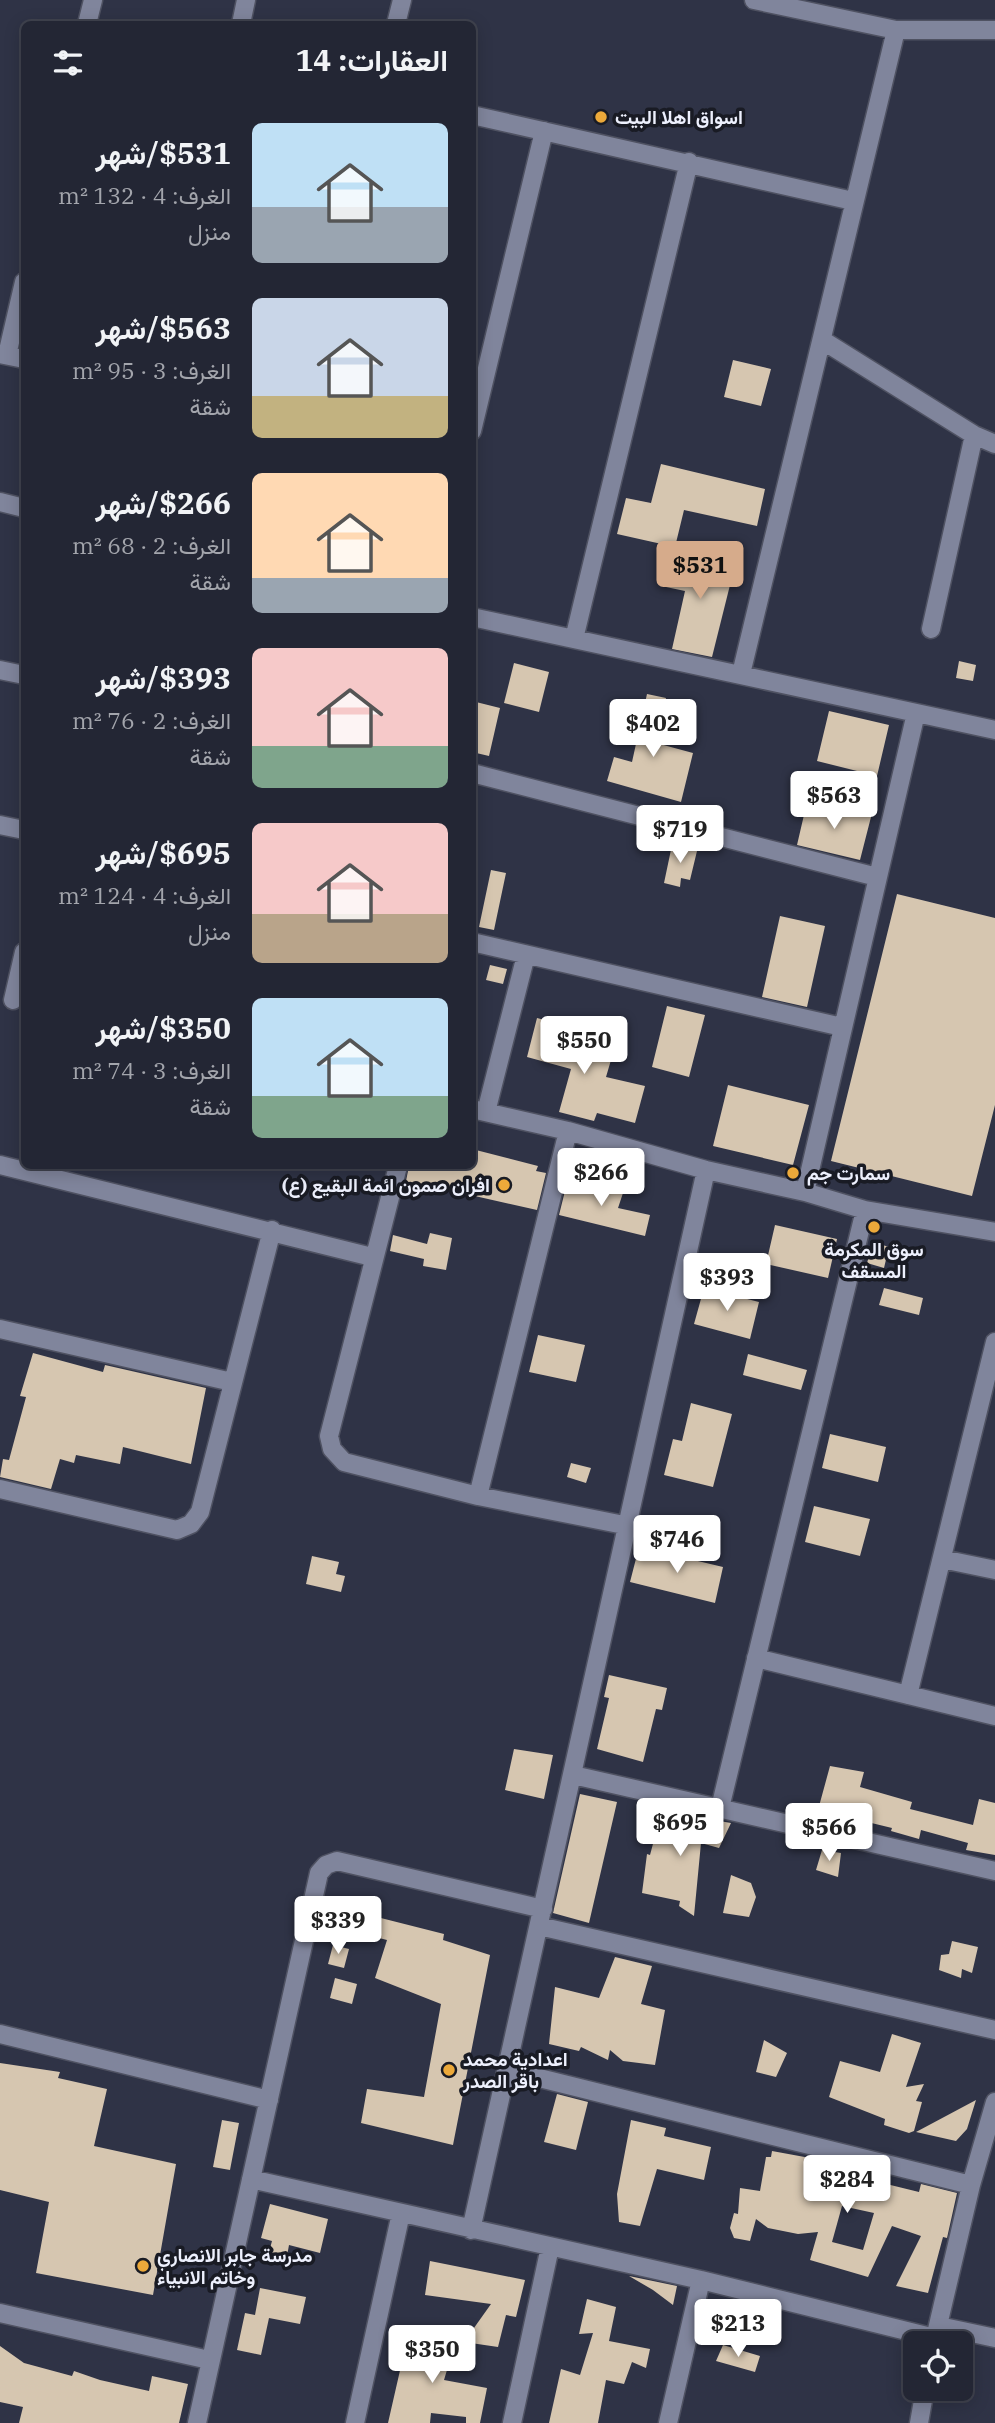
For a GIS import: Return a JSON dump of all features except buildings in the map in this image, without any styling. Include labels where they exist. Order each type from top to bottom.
[{"type":"street","points":[[88,21],[93,0]]},
{"type":"street","points":[[242,21],[246,0]]},
{"type":"street","points":[[397,21],[402,0]]},
{"type":"street","points":[[754,0],[897,30],[995,30]]},
{"type":"street","points":[[741,674],[853,201],[897,30]]},
{"type":"street","points":[[476,116],[853,201]]},
{"type":"street","points":[[476,413],[544,131]]},
{"type":"street","points":[[574,639],[689,162]]},
{"type":"street","points":[[10,356],[21,298]]},
{"type":"street","points":[[822,340],[974,435],[995,444]]},
{"type":"street","points":[[931,629],[974,435]]},
{"type":"street","points":[[0,502],[21,507]]},
{"type":"street","points":[[476,618],[995,730]]},
{"type":"street","points":[[0,670],[21,674]]},
{"type":"street","points":[[805,1192],[916,713]]},
{"type":"street","points":[[476,774],[877,877]]},
{"type":"street","points":[[0,825],[21,829]]},
{"type":"street","points":[[476,943],[842,1027]]},
{"type":"street","points":[[526,954],[479,1110],[568,1131],[706,1170],[805,1192],[866,1210],[995,1233]]},
{"type":"street","points":[[13,1000],[21,965]]},
{"type":"street","points":[[478,1496],[568,1131]]},
{"type":"street","points":[[0,1165],[372,1256]]},
{"type":"street","points":[[397,1169],[372,1256],[330,1436],[332,1449],[344,1462],[478,1496],[629,1527]]},
{"type":"street","points":[[471,2230],[706,1170]]},
{"type":"street","points":[[720,1808],[866,1210]]},
{"type":"street","points":[[0,1489],[177,1530],[191,1524],[200,1512],[272,1230]]},
{"type":"street","points":[[0,1328],[232,1382]]},
{"type":"street","points":[[908,1695],[942,1559],[987,1410],[995,1342]]},
{"type":"street","points":[[942,1559],[995,1570]]},
{"type":"street","points":[[756,1658],[995,1716]]},
{"type":"street","points":[[573,1775],[995,1871]]},
{"type":"street","points":[[197,2423],[319,1873],[326,1865],[337,1861],[541,1917],[995,2031]]},
{"type":"street","points":[[0,2034],[269,2100]]},
{"type":"street","points":[[507,2070],[971,2185]]},
{"type":"street","points":[[937,2331],[971,2185],[995,2102]]},
{"type":"street","points":[[251,2179],[915,2331]]},
{"type":"street","points":[[355,2423],[401,2213]]},
{"type":"street","points":[[512,2423],[550,2247]]},
{"type":"street","points":[[668,2423],[701,2280]]},
{"type":"street","points":[[0,2314],[209,2360]]},
{"type":"street","points":[[973,2337],[995,2337]]},
{"type":"street","points":[[919,2423],[923,2401]]},
{"type":"place","name":"اسواق اهلا البيت","points":[[601,117]]},
{"type":"place","name":"سمارت جم","points":[[793,1173]]},
{"type":"place","name":"افران صمون ائمة البقيع (ع)","points":[[504,1185]]},
{"type":"place","name":"سوق المكرمة المسقف","points":[[874,1227]]},
{"type":"place","name":"اعدادية محمد باقر الصدر","points":[[449,2070]]},
{"type":"place","name":"مدرسة جابر الانصاري وخاتم الانبياء","points":[[143,2266]]}]
